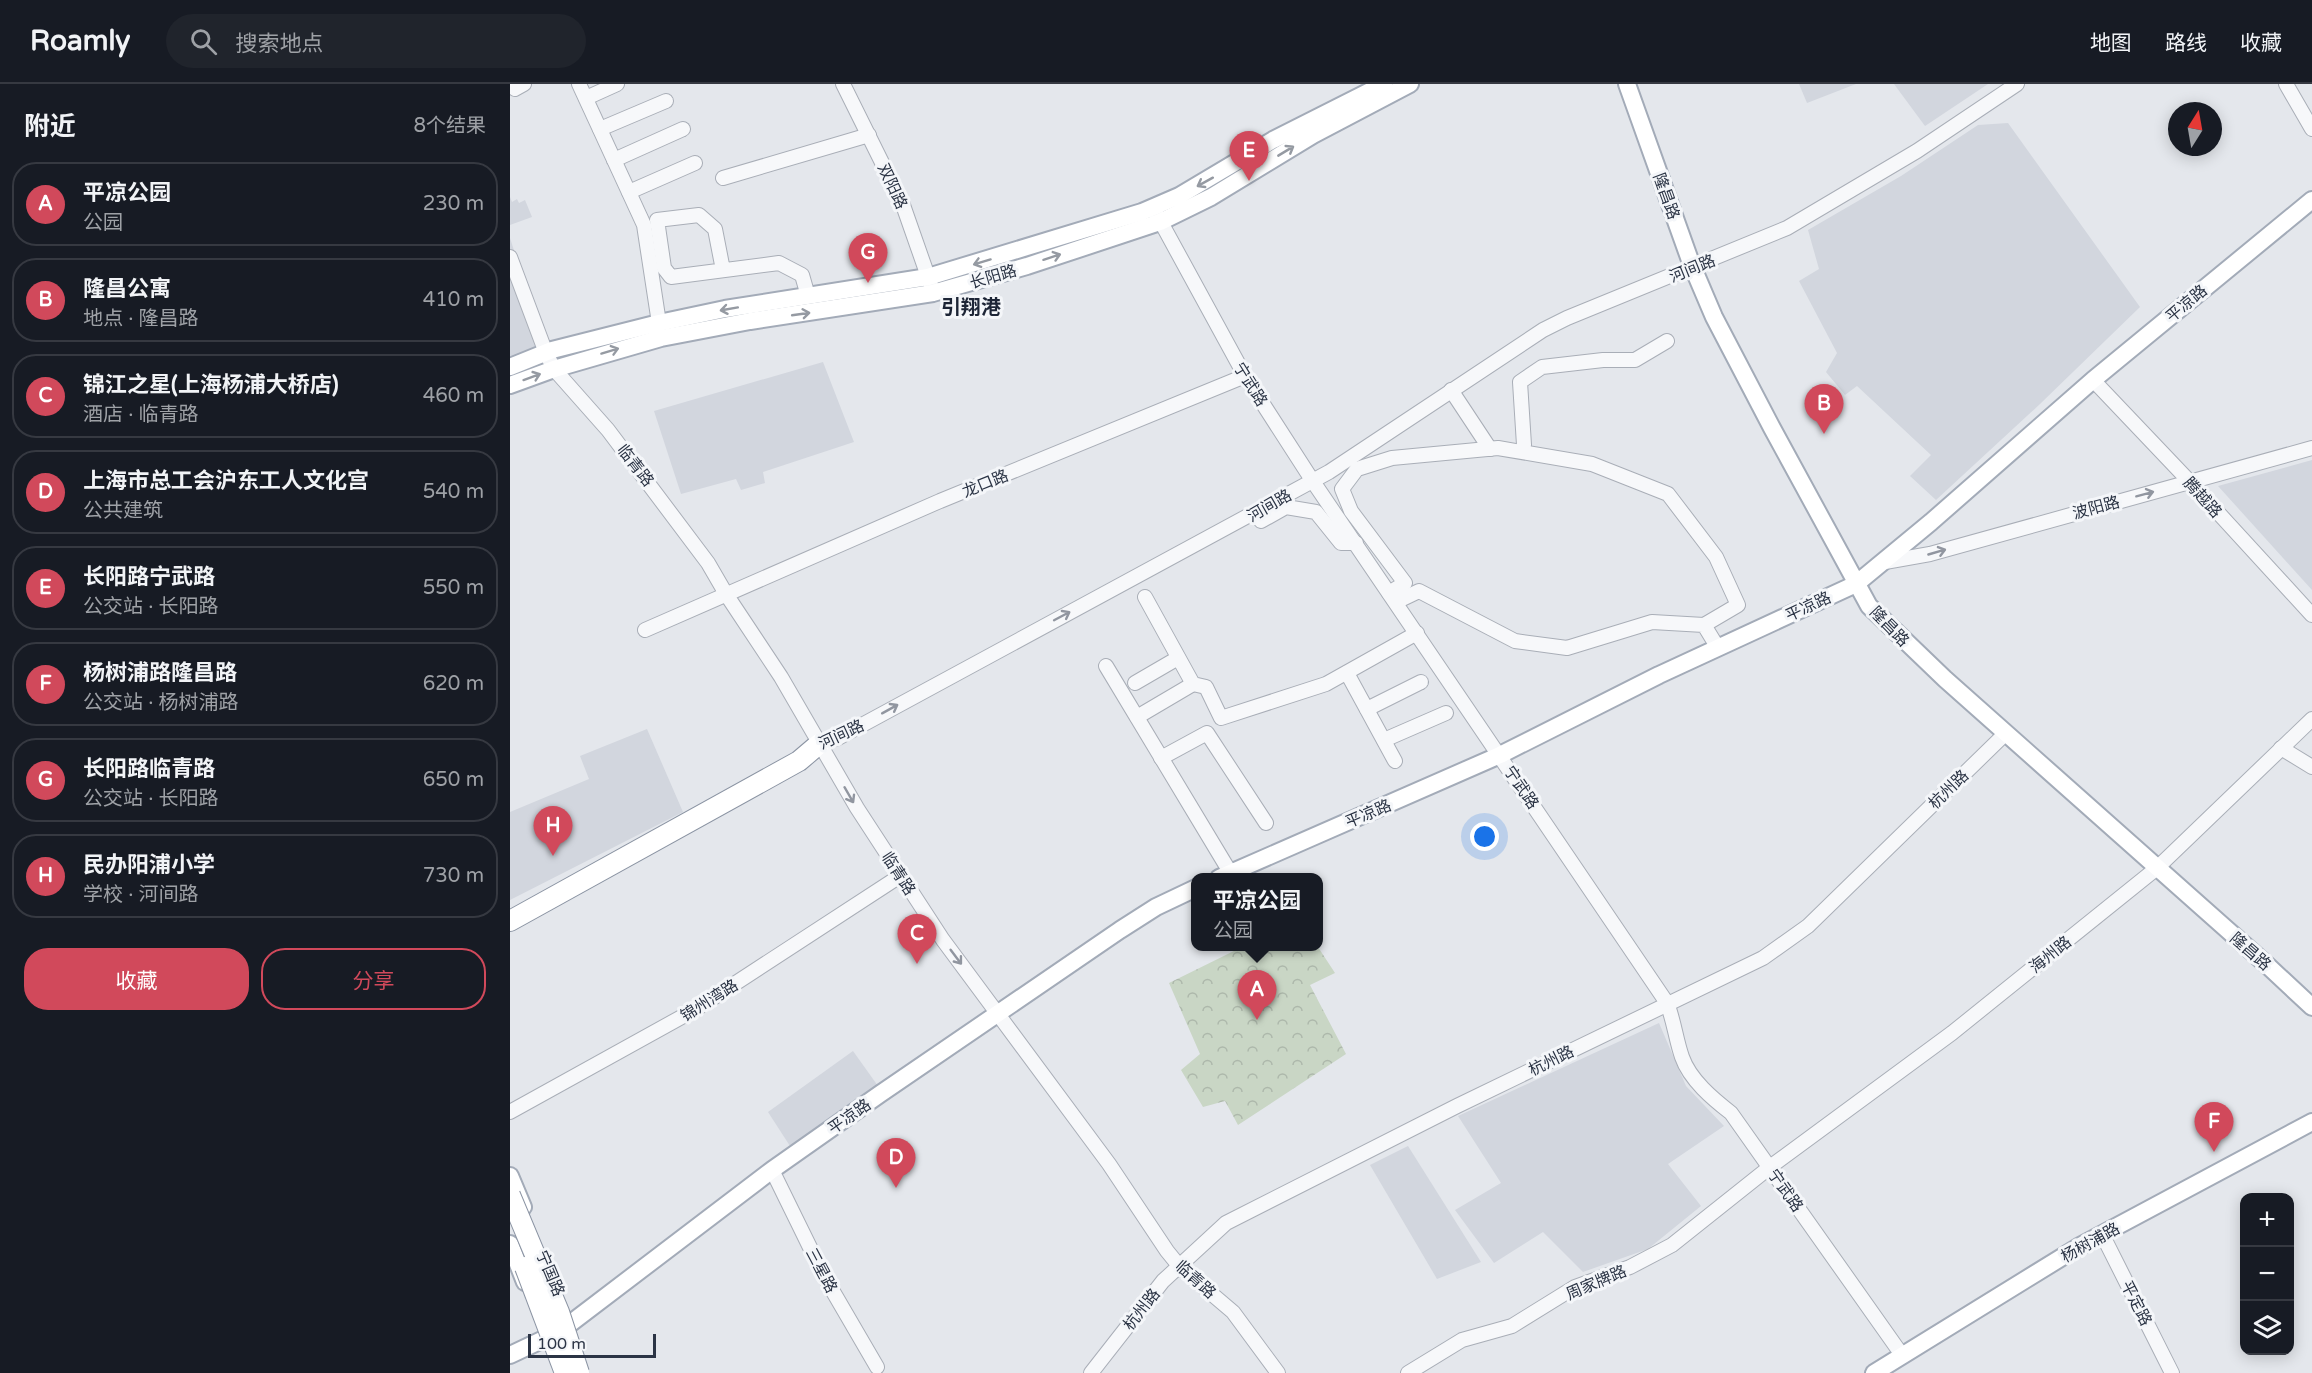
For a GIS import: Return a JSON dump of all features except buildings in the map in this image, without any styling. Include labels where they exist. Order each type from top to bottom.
[{"type":"highway","points":[[510,921],[799,761],[819,744]]},
{"type":"highway","points":[[510,1195],[559,1312],[579,1373]]},
{"type":"highway","points":[[510,1228],[539,1299],[565,1373]]},
{"type":"main road","name":"长阳路","points":[[1157,214],[1179,196],[1300,125],[1385,84]]},
{"type":"main road","name":"长阳路","points":[[510,385],[626,347],[697,330],[1027,266],[1157,214],[1211,197],[1313,135],[1410,84]]},
{"type":"main road","name":"隆昌路","points":[[1627,84],[1693,268],[1714,317],[1856,584],[1874,611],[1945,680],[2312,1007]]},
{"type":"main road","name":"平凉路","points":[[1229,873],[1500,755],[1648,680],[1856,584],[2093,380],[2312,200]]},
{"type":"main road","name":"长阳路","points":[[510,367],[546,353],[659,323],[725,309],[808,296],[931,285]]},
{"type":"main road","name":"平凉路","points":[[510,1355],[571,1323],[772,1170],[998,1013],[1156,907],[1191,890]]},
{"type":"main road","name":"杨树浦路","points":[[1874,1373],[2102,1234],[2312,1122]]},
{"type":"main road","name":"宁国路","points":[[510,1176],[571,1323],[587,1373]]},
{"type":"main road","name":"宁国路","points":[[510,1244],[546,1338],[556,1373]]},
{"type":"street","points":[[513,84],[515,88],[524,84]]},
{"type":"street","points":[[579,84],[644,225],[659,323]]},
{"type":"street","points":[[586,98],[617,84]]},
{"type":"street","name":"双阳路","points":[[843,84],[903,205],[931,285]]},
{"type":"street","name":"河间路","points":[[510,910],[754,777],[819,744],[838,738],[1329,472],[1543,330],[1796,223],[1917,151],[2017,84]]},
{"type":"street","points":[[2286,84],[2312,129]]},
{"type":"street","points":[[600,129],[666,101]]},
{"type":"street","points":[[614,160],[682,129]]},
{"type":"street","points":[[723,178],[869,135]]},
{"type":"street","points":[[629,192],[696,163]]},
{"type":"street","name":"宁武路","points":[[1157,214],[1245,376],[1312,480],[1667,1003],[1689,1072],[1719,1104],[1731,1113],[1902,1355]]},
{"type":"street","points":[[723,270],[715,229],[699,215],[657,220],[664,268],[671,277],[779,263],[802,275],[808,296]]},
{"type":"street","name":"临青路","points":[[510,257],[554,369],[608,430],[708,562],[726,594],[781,677],[856,808],[943,940],[1109,1164],[1153,1232],[1180,1267],[1233,1312],[1278,1373]]},
{"type":"street","points":[[1524,445],[1520,382],[1542,367],[1604,360],[1635,360],[1667,341]]},
{"type":"street","name":"龙口路","points":[[645,630],[940,501],[1245,376]]},
{"type":"street","name":"腾越路","points":[[2093,380],[2312,615]]},
{"type":"street","points":[[1451,390],[1491,449]]},
{"type":"street","points":[[1498,448],[1592,464],[1668,494],[1716,557],[1738,605],[1704,625],[1652,622],[1567,648],[1515,641],[1419,591],[1393,598],[1405,583],[1352,511],[1342,489],[1357,469],[1392,458],[1498,448]]},
{"type":"street","name":"波阳路","points":[[1881,564],[1896,558],[1930,554],[2312,448]]},
{"type":"street","points":[[1255,513],[1261,521],[1286,507],[1316,512],[1341,543],[1356,543]]},
{"type":"street","points":[[1145,597],[1193,684]]},
{"type":"street","points":[[1704,625],[1718,648]]},
{"type":"street","points":[[1137,717],[1193,684],[1206,687],[1221,718],[1326,684],[1417,633]]},
{"type":"street","points":[[1135,684],[1178,658]]},
{"type":"street","points":[[1106,666],[1161,758],[1223,873]]},
{"type":"street","points":[[1347,672],[1395,760]]},
{"type":"street","points":[[1367,709],[1421,682]]},
{"type":"street","points":[[1384,740],[1446,713]]},
{"type":"street","name":"海州路","points":[[1770,1167],[1917,1060],[2157,868],[2312,719]]},
{"type":"street","points":[[1161,758],[1207,733],[1266,823]]},
{"type":"street","name":"杭州路","points":[[1091,1373],[1163,1281],[1226,1223],[1457,1106],[1763,958],[1808,926],[2006,733]]},
{"type":"street","points":[[2280,748],[2312,767]]},
{"type":"street","name":"锦州湾路","points":[[510,1112],[696,1009],[900,876]]},
{"type":"street","name":"周家牌路","points":[[1408,1373],[1462,1340],[1512,1326],[1575,1287],[1630,1267],[1672,1245],[1770,1167]]},
{"type":"street","name":"三星路","points":[[772,1170],[824,1276],[877,1366]]},
{"type":"street","name":"平定路","points":[[2102,1234],[2172,1373]]},
{"type":"shaded area","points":[[1799,84],[1856,84],[1807,103]]},
{"type":"shaded area","points":[[1894,84],[1988,84],[1925,126]]},
{"type":"shaded area","points":[[2008,123],[2140,307],[1936,500],[1910,476],[1931,455],[1857,386],[1845,395],[1826,372],[1837,353],[1799,281],[1819,269],[1808,230],[1901,176],[1978,125]]},
{"type":"shaded area","points":[[510,197],[512,202],[517,199],[519,203],[525,200],[532,217],[510,225]]},
{"type":"shaded area","points":[[510,238],[545,346],[510,358]]},
{"type":"shaded area","points":[[823,362],[854,442],[763,472],[765,483],[741,490],[736,479],[681,494],[654,411]]},
{"type":"shaded area","points":[[2312,460],[2312,590],[2218,486]]},
{"type":"shaded area","points":[[647,729],[683,812],[510,900],[510,812],[589,779],[580,756]]},
{"type":"shaded area","points":[[1659,1023],[1686,1086],[1724,1126],[1668,1164],[1701,1206],[1648,1249],[1583,1272],[1543,1232],[1494,1263],[1455,1210],[1501,1183],[1458,1116]]},
{"type":"shaded area","points":[[853,1051],[878,1086],[790,1146],[768,1112]]},
{"type":"shaded area","points":[[1408,1146],[1481,1262],[1437,1279],[1370,1165]]},
{"type":"green space","points":[[1234,951],[1321,951],[1335,973],[1310,985],[1346,1054],[1238,1125],[1225,1101],[1203,1107],[1181,1070],[1200,1054],[1169,983]]},
{"type":"place","name":"长阳路宁武路","points":[[1249,181]]},
{"type":"place","name":"长阳路临青路","points":[[868,283]]},
{"type":"place","name":"隆昌公寓","points":[[1824,434]]},
{"type":"place","name":"民办阳浦小学","points":[[553,856]]},
{"type":"place","name":"锦江之星(上海杨浦大桥店)","points":[[917,964]]},
{"type":"place","name":"平凉公园","points":[[1257,1020]]},
{"type":"place","name":"杨树浦路隆昌路","points":[[2214,1152]]},
{"type":"place","name":"上海市总工会沪东工人文化宫","points":[[896,1188]]},
{"type":"district","name":"引翔港","points":[[971,307]]}]
